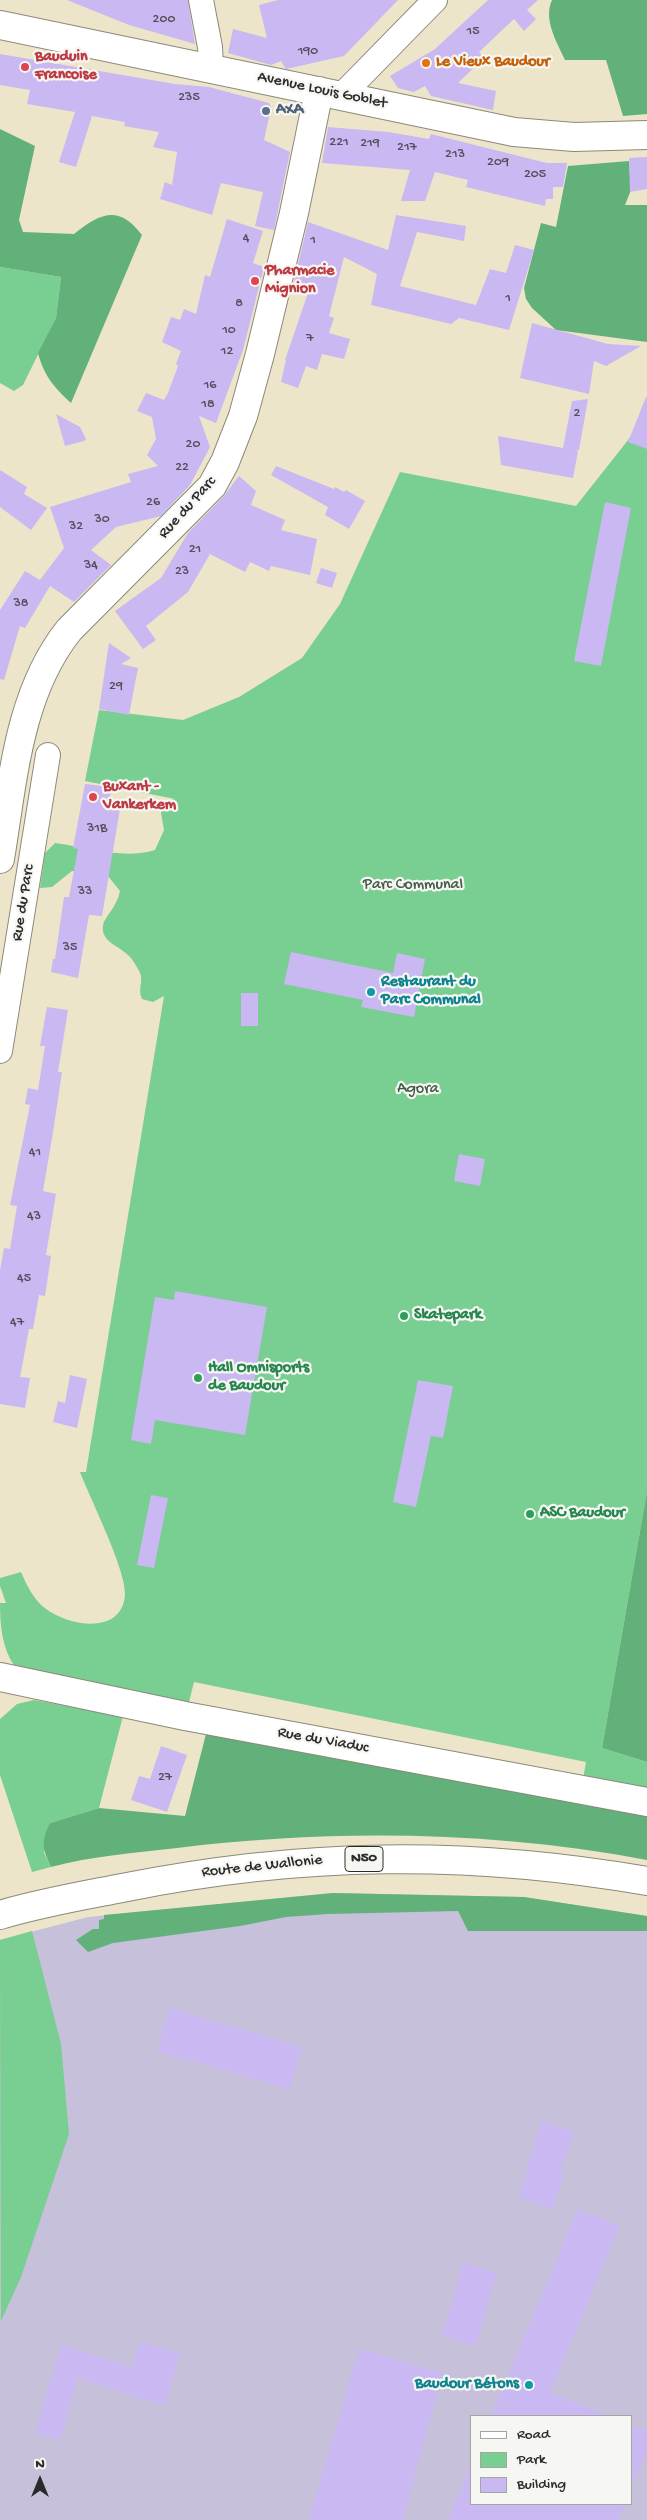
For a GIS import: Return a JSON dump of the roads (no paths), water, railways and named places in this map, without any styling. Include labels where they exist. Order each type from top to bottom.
[{"type":"street","points":[[202,0],[210,47],[211,67]]},
{"type":"street","points":[[330,93],[435,0]]},
{"type":"street","name":"Avenue Louis Goblet","points":[[0,25],[536,135],[611,138],[647,135]]},
{"type":"street","name":"Rue du Parc","points":[[0,859],[9,747],[53,651],[70,630],[212,486],[233,446],[267,328],[294,213],[330,93]]},
{"type":"street","name":"Rue du Parc","points":[[0,1051],[48,755]]},
{"type":"street","name":"Rue du Viaduc","points":[[0,1677],[185,1716],[647,1802]]},
{"type":"street","name":"Route de Wallonie","points":[[1,1915],[83,1895],[173,1878],[283,1863],[384,1859],[501,1862],[573,1868],[647,1881]]},
{"type":"place","name":"Le Vieux Baudour","points":[[426,63]]},
{"type":"place","name":"Bauduin Francoise","points":[[25,67]]},
{"type":"place","name":"AXA","points":[[266,111]]},
{"type":"place","name":"Pharmacie Mignion","points":[[255,281]]},
{"type":"place","name":"Buxant - Vankerkem","points":[[93,797]]},
{"type":"place","name":"Restaurant du Parc Communal","points":[[371,992]]},
{"type":"place","name":"Skatepark","points":[[404,1316]]},
{"type":"place","name":"Hall Omnisports de Baudour","points":[[198,1378]]},
{"type":"place","name":"ASC Baudour","points":[[530,1514]]},
{"type":"place","name":"Baudour Bétons","points":[[529,2385]]},
{"type":"park label","name":"Parc Communal","points":[[413,886]]},
{"type":"park label","name":"Agora","points":[[418,1090]]}]
